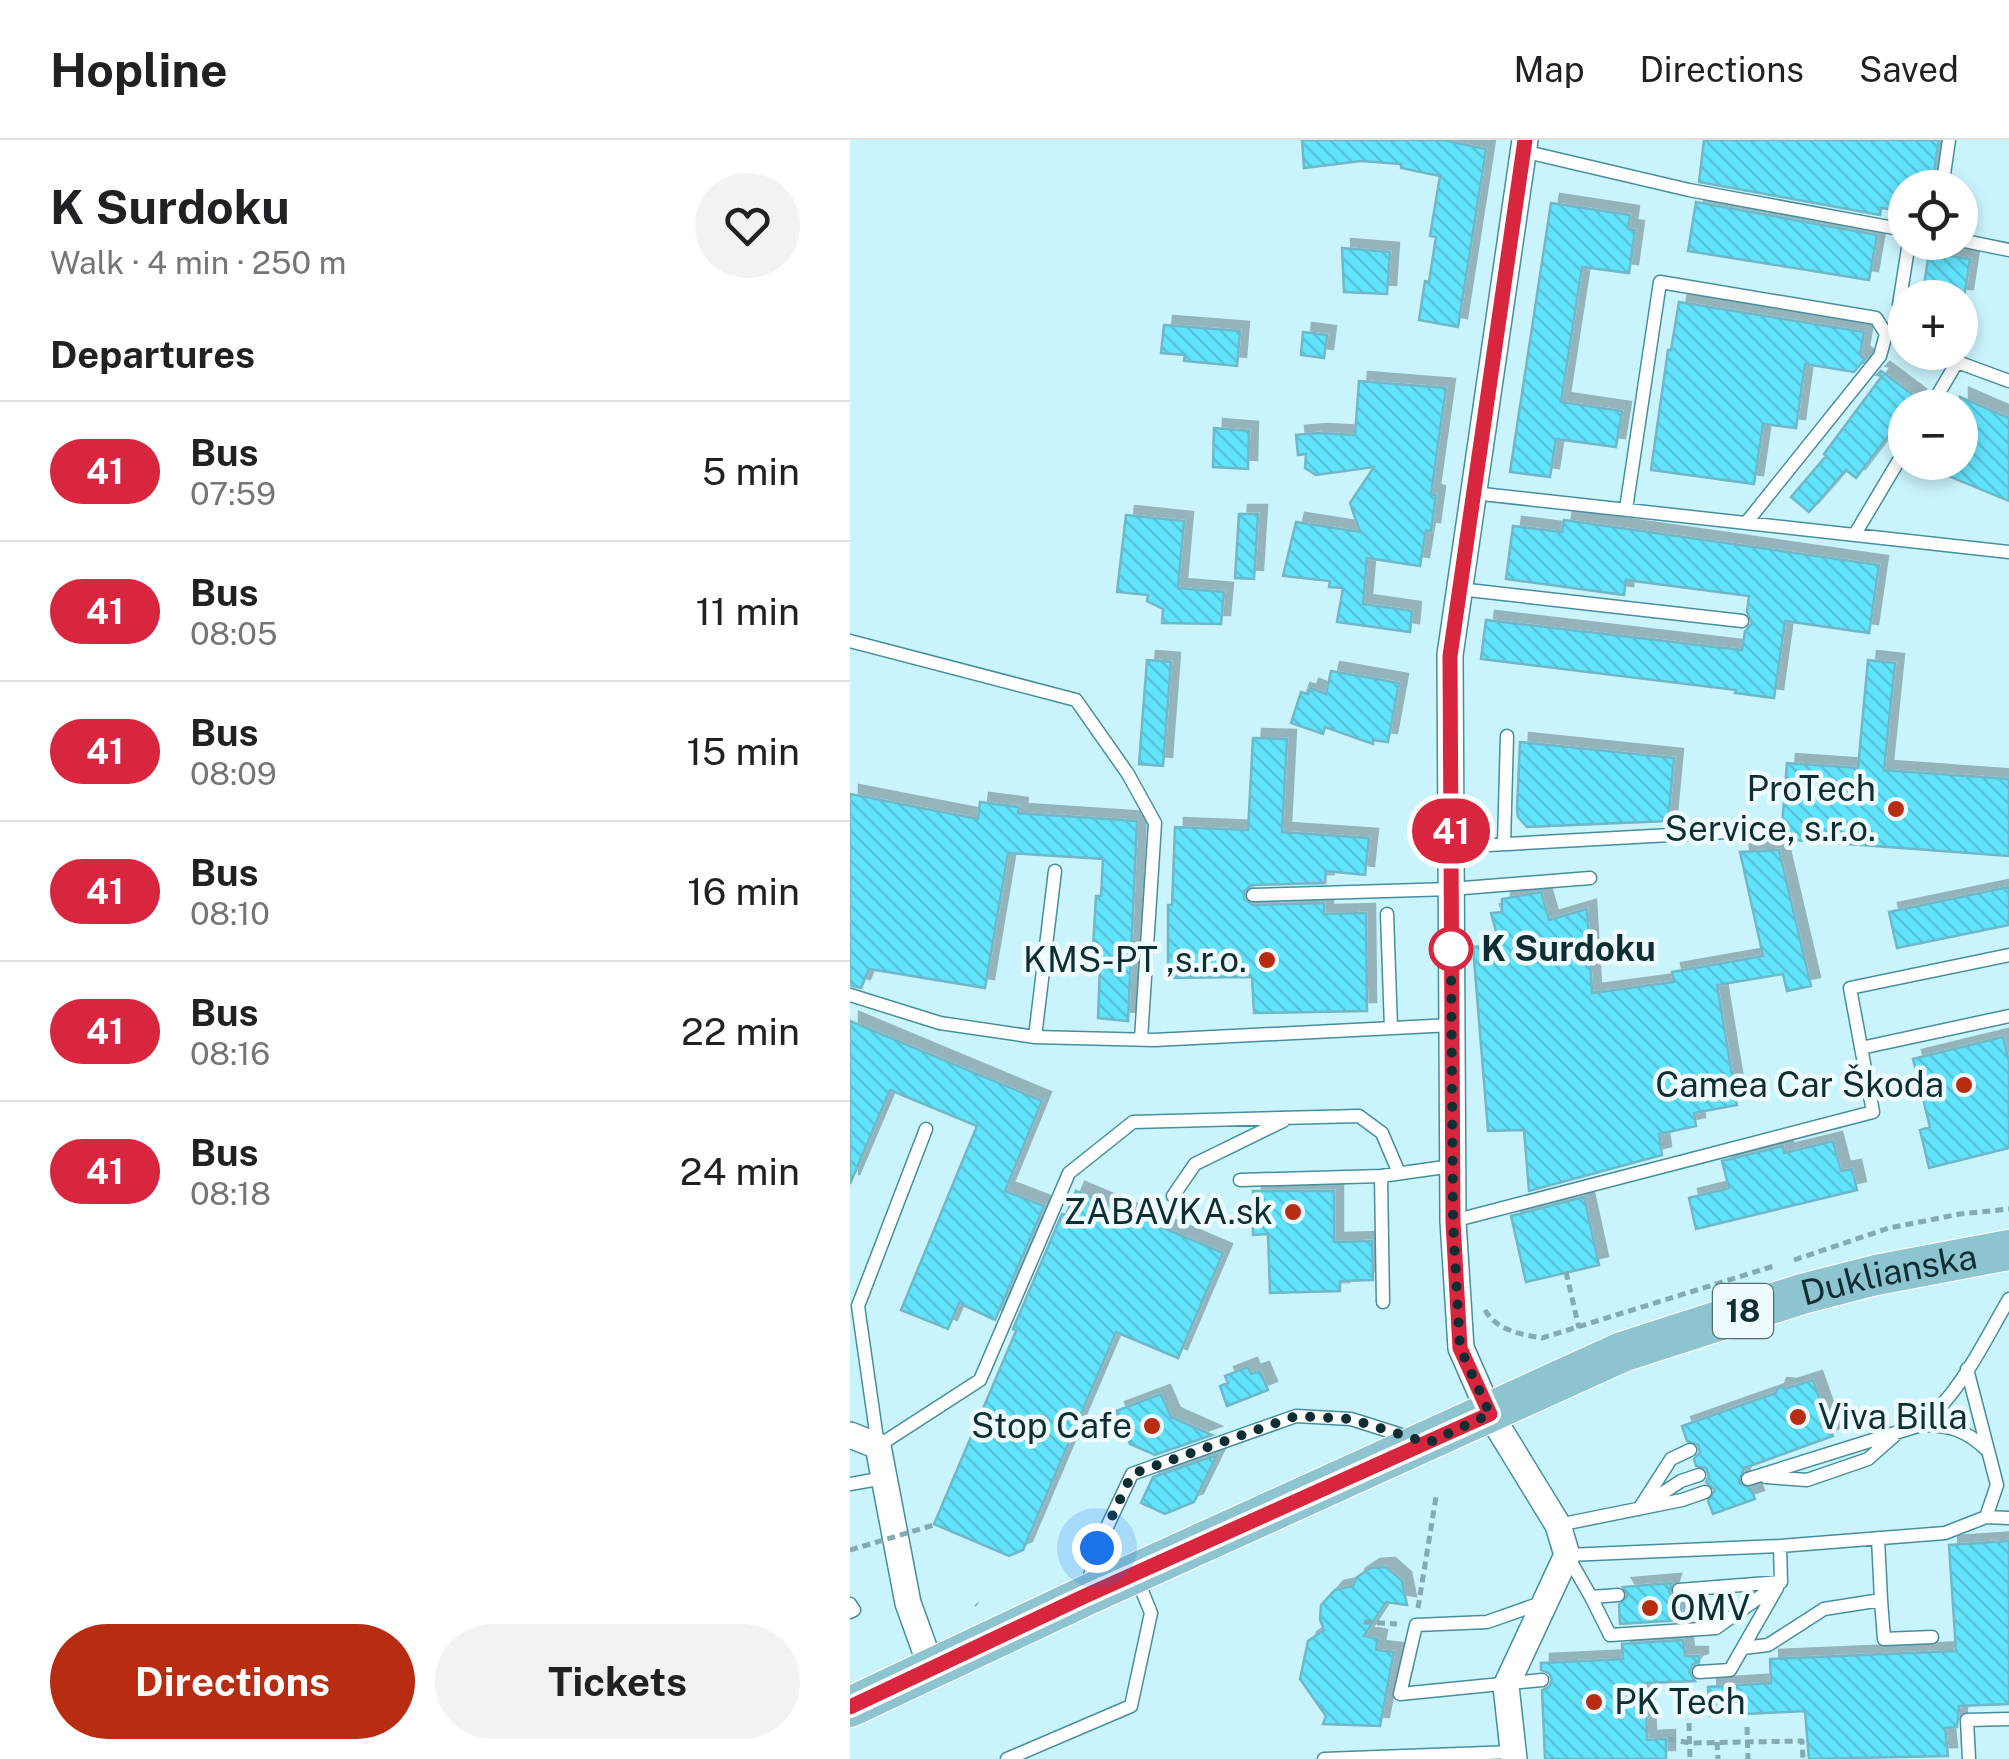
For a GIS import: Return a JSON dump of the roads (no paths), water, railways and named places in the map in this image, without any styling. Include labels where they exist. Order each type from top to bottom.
[{"type":"main road","name":"Duklianska","points":[[850,1707],[1622,1352],[1734,1314],[1876,1275],[2009,1250]]},
{"type":"street","points":[[1514,1755],[1506,1686],[1567,1554],[1558,1525],[1490,1414],[1460,1348],[1452,1166],[1450,656],[1524,146]]},
{"type":"street","points":[[850,1435],[878,1446],[908,1603],[931,1668]]},
{"type":"lane","points":[[1945,170],[1949,140]]},
{"type":"lane","points":[[1524,146],[1688,190],[1888,227]]},
{"type":"lane","points":[[1978,244],[2009,250]]},
{"type":"lane","points":[[1626,509],[1660,282],[1876,318],[1886,334],[1880,356],[1746,523]]},
{"type":"lane","points":[[1978,369],[2009,381]]},
{"type":"lane","points":[[1855,534],[1888,479]]},
{"type":"lane","points":[[1474,493],[2009,552]]},
{"type":"lane","points":[[1460,588],[1742,621]]},
{"type":"lane","points":[[850,641],[1076,700],[1128,774],[1155,823],[1141,1040]]},
{"type":"lane","points":[[1504,844],[1507,736]]},
{"type":"lane","points":[[1451,847],[1763,830]]},
{"type":"lane","points":[[1036,1037],[1056,871]]},
{"type":"lane","points":[[1253,895],[1451,889],[1590,878]]},
{"type":"lane","points":[[1387,914],[1391,1028]]},
{"type":"lane","points":[[1453,1222],[1873,1112],[1850,988],[2009,955]]},
{"type":"lane","points":[[850,995],[940,1023],[1036,1037],[1141,1040],[1452,1025]]},
{"type":"lane","points":[[1861,1048],[2009,1016]]},
{"type":"lane","points":[[926,1129],[854,1304],[878,1446],[980,1380],[1068,1173],[1133,1122],[1359,1116],[1382,1133],[1398,1173]]},
{"type":"lane","points":[[1173,1196],[1196,1164],[1290,1117]]},
{"type":"lane","points":[[1240,1180],[1381,1176],[1452,1166]]},
{"type":"lane","points":[[1381,1176],[1383,1302]]},
{"type":"lane","points":[[1753,1478],[1808,1480],[1868,1460],[1898,1432],[1921,1424],[1940,1410],[2009,1300]]},
{"type":"lane","points":[[1966,1370],[1998,1485],[1986,1516]]},
{"type":"lane","points":[[1085,1596],[1097,1548],[1132,1474],[1296,1416],[1351,1419],[1428,1443]]},
{"type":"lane","points":[[1921,1424],[1947,1425],[1970,1434],[1989,1452]]},
{"type":"lane","points":[[1639,1509],[1671,1458],[1690,1450]]},
{"type":"lane","points":[[1639,1509],[1681,1481],[1699,1474]]},
{"type":"lane","points":[[850,1484],[884,1478]]},
{"type":"lane","points":[[1558,1525],[1705,1492]]},
{"type":"lane","points":[[1781,1582],[1716,1628],[1610,1635],[1567,1554],[1780,1546],[1945,1533],[1986,1516],[2009,1518]]},
{"type":"lane","points":[[1878,1538],[1884,1639],[1932,1636]]},
{"type":"lane","points":[[1699,1672],[1730,1670],[1781,1582],[1780,1546]]},
{"type":"lane","points":[[1007,1759],[1131,1706],[1151,1613],[1135,1574]]},
{"type":"lane","points":[[1679,1590],[1781,1582]]},
{"type":"lane","points":[[1591,1597],[1618,1595]]},
{"type":"lane","points":[[1743,1648],[1768,1645],[1824,1609],[1881,1600]]},
{"type":"lane","points":[[1542,1680],[1400,1694],[1416,1625],[1487,1622],[1543,1602]]},
{"type":"lane","points":[[850,1604],[854,1610],[850,1612]]},
{"type":"lane","points":[[1969,1759],[1967,1720],[2009,1718]]},
{"type":"lane","points":[[1324,1759],[1514,1755]]},
{"type":"place","name":"ProTech Service, s.r.o.","points":[[1896,809]]},
{"type":"place","name":"K Surdoku","points":[[1451,949]]},
{"type":"place","name":"KMS-PT ,s.r.o.","points":[[1267,960]]},
{"type":"place","name":"Camea Car Škoda","points":[[1964,1085]]},
{"type":"place","name":"ZABAVKA.sk","points":[[1293,1212]]},
{"type":"place","name":"Viva Billa","points":[[1798,1417]]},
{"type":"place","name":"Stop Cafe","points":[[1152,1426]]},
{"type":"place","name":"OMV","points":[[1650,1608]]},
{"type":"place","name":"PK Tech","points":[[1594,1702]]}]
